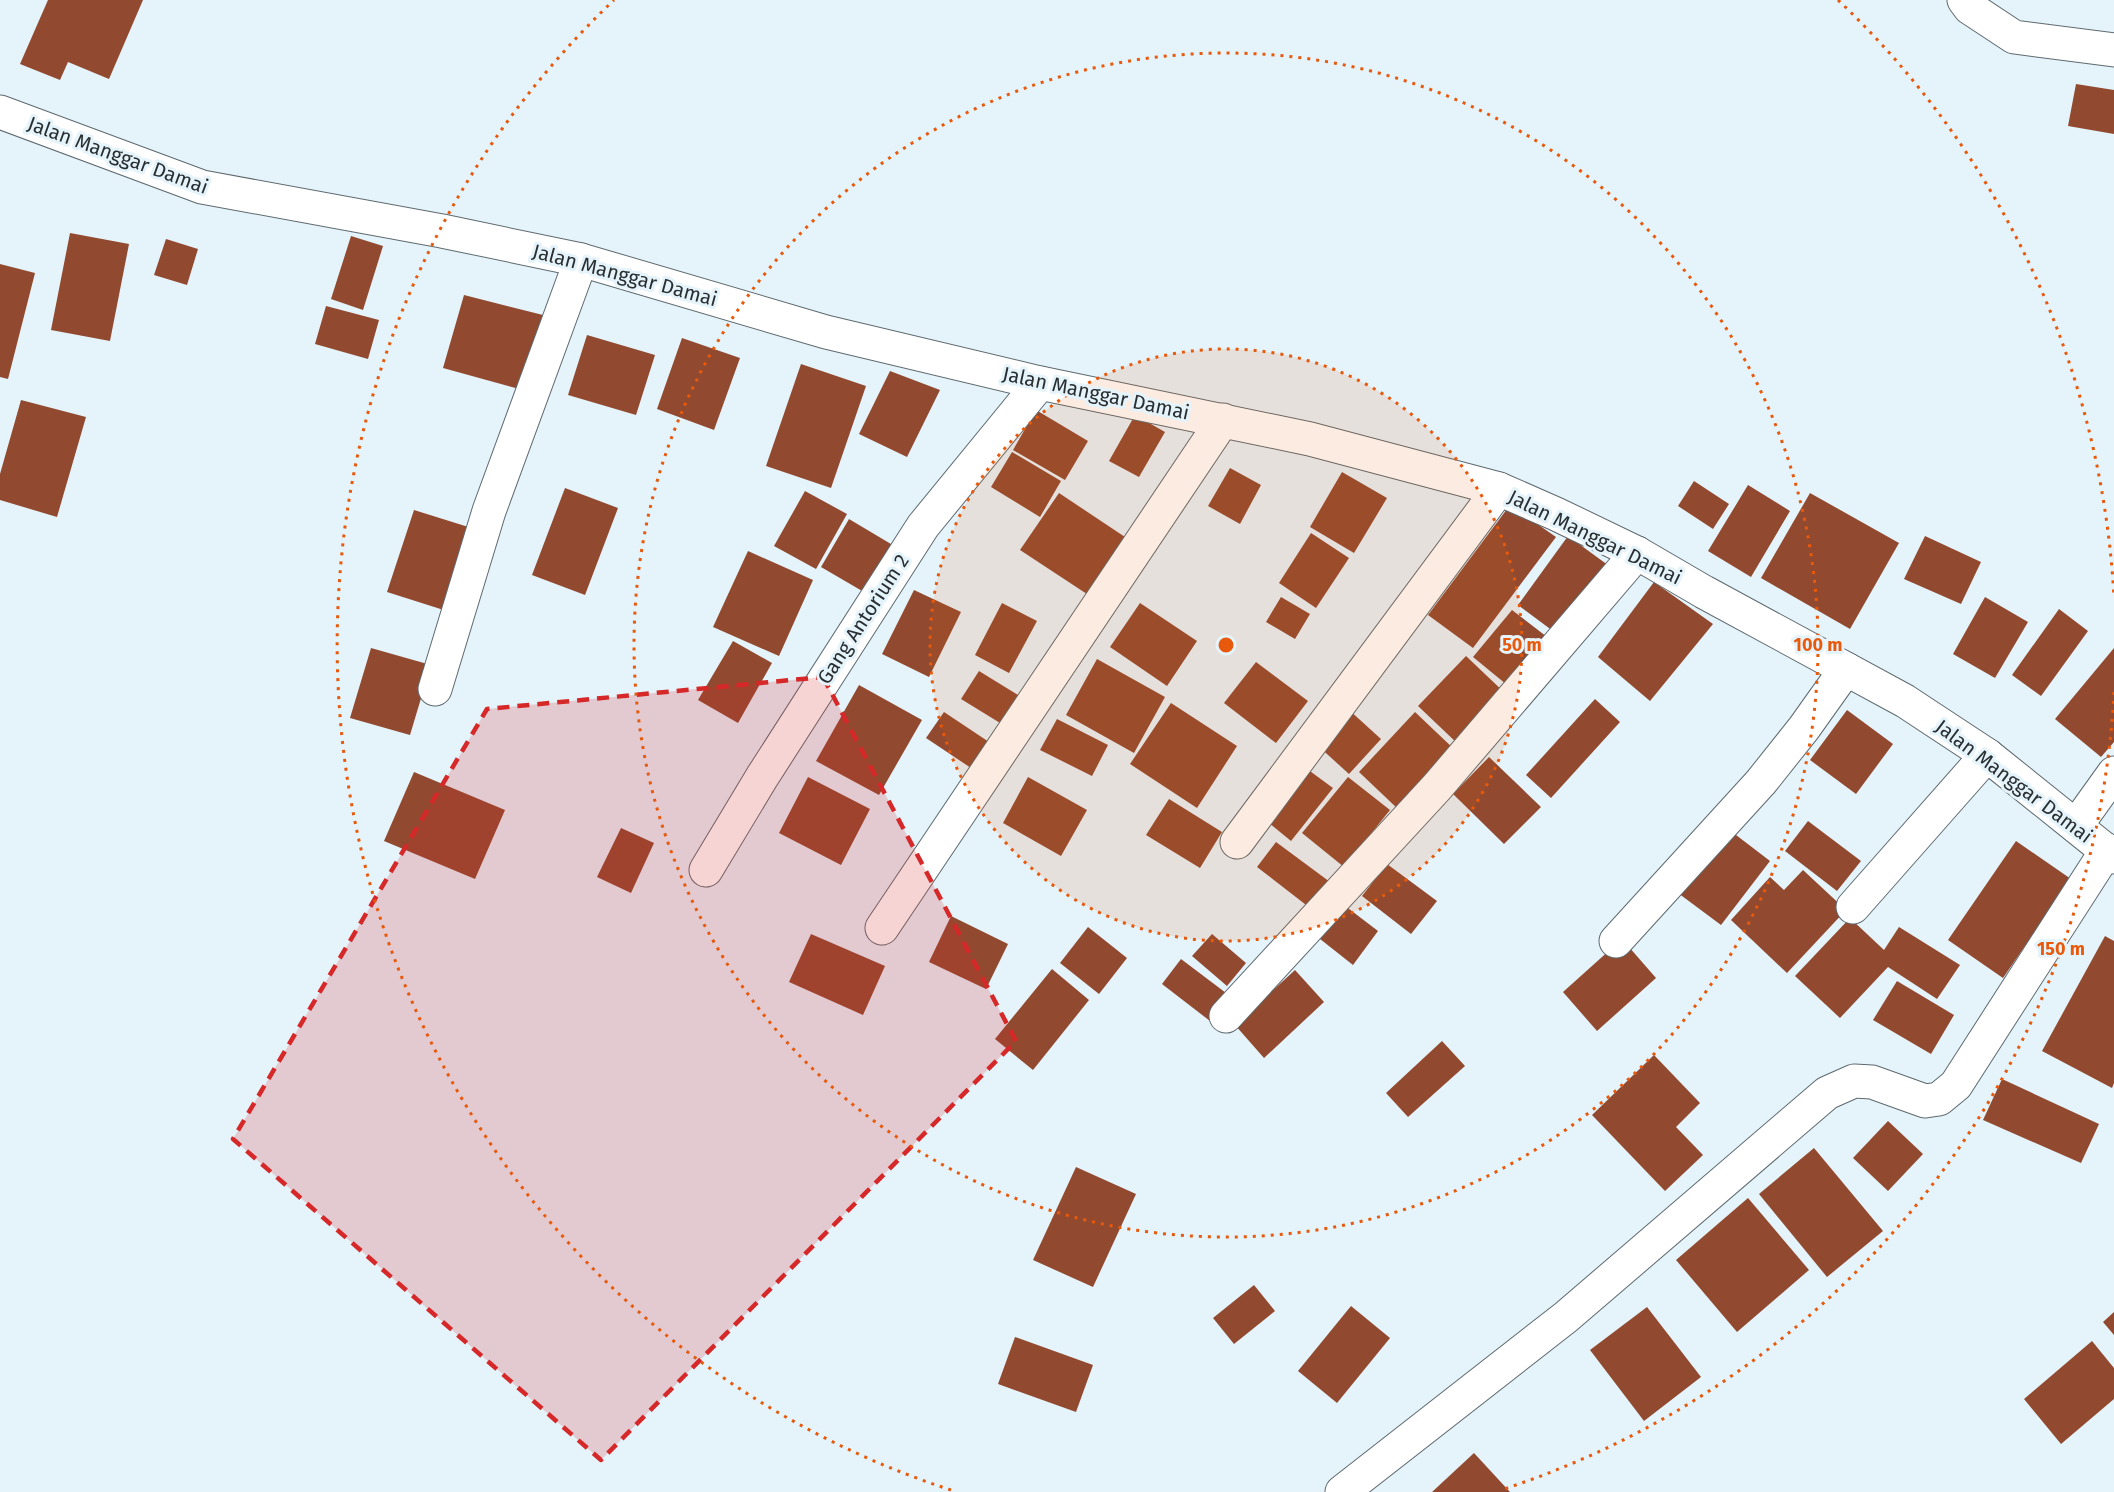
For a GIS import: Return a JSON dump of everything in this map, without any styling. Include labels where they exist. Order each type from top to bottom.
[{"type":"street","points":[[1964,0],[1970,8],[2014,37],[2114,50]]},
{"type":"street","name":"Jalan Manggar Damai","points":[[0,112],[202,187],[442,231],[581,260],[826,332],[1040,383],[1310,439],[1499,489],[1637,553],[1905,701],[1987,755],[2110,854]]},
{"type":"street","points":[[435,689],[489,511],[581,260]]},
{"type":"street","name":"Gang Antorium 2","points":[[706,870],[762,777],[923,526],[1040,383]]},
{"type":"street","points":[[882,928],[1223,420]]},
{"type":"street","points":[[1237,842],[1499,489]]},
{"type":"street","points":[[1226,1016],[1437,787],[1637,553]]},
{"type":"street","points":[[1616,941],[1761,782],[1804,728],[1846,669]]},
{"type":"street","points":[[1852,908],[1987,755]]},
{"type":"street","points":[[2076,826],[2114,773]]},
{"type":"street","points":[[1342,1492],[1566,1317],[1827,1093],[1854,1081],[1872,1082],[1925,1101],[1939,1099],[1956,1085],[2110,854]]},
{"type":"highlighted area","points":[[823,677],[1016,1041],[601,1460],[233,1139],[487,709]]},
{"type":"building","points":[[48,0],[143,0],[109,79],[68,62],[60,80],[20,64]]},
{"type":"building","points":[[2076,84],[2114,90],[2114,134],[2068,126]]},
{"type":"building","points":[[70,233],[129,244],[110,341],[51,330]]},
{"type":"building","points":[[351,236],[383,246],[363,310],[331,299]]},
{"type":"building","points":[[166,239],[198,249],[187,285],[154,275]]},
{"type":"building","points":[[0,264],[35,273],[8,379],[0,377]]},
{"type":"building","points":[[464,295],[543,315],[523,390],[443,368]]},
{"type":"building","points":[[326,306],[379,320],[368,359],[315,344]]},
{"type":"building","points":[[587,335],[655,355],[636,415],[568,395]]},
{"type":"building","points":[[682,338],[740,358],[714,430],[657,409]]},
{"type":"building","points":[[801,364],[866,386],[831,488],[766,466]]},
{"type":"building","points":[[890,371],[940,390],[907,457],[859,434]]},
{"type":"building","points":[[21,400],[86,417],[57,517],[0,500],[0,474]]},
{"type":"building","points":[[1036,410],[1088,441],[1065,480],[1013,450]]},
{"type":"building","points":[[1135,415],[1165,432],[1139,477],[1109,461]]},
{"type":"building","points":[[1012,452],[1061,481],[1040,517],[991,487]]},
{"type":"building","points":[[1230,468],[1261,485],[1240,524],[1208,506]]},
{"type":"building","points":[[1342,472],[1387,498],[1354,553],[1310,527]]},
{"type":"building","points":[[1694,481],[1729,504],[1713,529],[1678,506]]},
{"type":"building","points":[[1748,485],[1790,511],[1751,577],[1708,551]]},
{"type":"building","points":[[565,488],[618,508],[585,595],[532,575]]},
{"type":"building","points":[[805,491],[847,514],[816,569],[774,546]]},
{"type":"building","points":[[1059,493],[1131,541],[1093,598],[1020,550]]},
{"type":"building","points":[[1810,493],[1899,543],[1850,629],[1761,578]]},
{"type":"building","points":[[1510,505],[1556,537],[1473,648],[1428,615]]},
{"type":"building","points":[[414,510],[478,530],[450,612],[387,592]]},
{"type":"building","points":[[849,519],[896,547],[869,595],[821,567]]},
{"type":"building","points":[[1311,533],[1349,558],[1316,608],[1279,583]]},
{"type":"building","points":[[1568,536],[1612,568],[1561,637],[1518,605]]},
{"type":"building","points":[[1925,536],[1981,562],[1961,604],[1904,579]]},
{"type":"building","points":[[748,551],[813,580],[779,656],[713,627]]},
{"type":"building","points":[[1654,582],[1713,624],[1650,701],[1598,657]]},
{"type":"building","points":[[914,590],[961,612],[929,677],[882,654]]},
{"type":"building","points":[[1281,597],[1310,614],[1295,639],[1266,622]]},
{"type":"building","points":[[1985,597],[2028,622],[1995,678],[1953,654]]},
{"type":"building","points":[[1002,603],[1037,621],[1009,673],[975,655]]},
{"type":"building","points":[[1140,603],[1197,641],[1167,686],[1110,647]]},
{"type":"building","points":[[2059,609],[2088,631],[2041,696],[2012,675]]},
{"type":"building","points":[[1512,610],[1551,640],[1512,689],[1473,657]]},
{"type":"building","points":[[733,641],[772,663],[738,723],[698,700]]},
{"type":"building","points":[[371,648],[431,665],[410,735],[350,718]]},
{"type":"building","points":[[2114,648],[2114,742],[2101,757],[2055,719]]},
{"type":"building","points":[[1466,656],[1507,695],[1458,744],[1418,706]]},
{"type":"building","points":[[1097,659],[1165,697],[1134,753],[1066,715]]},
{"type":"building","points":[[1256,662],[1308,701],[1276,743],[1224,703]]},
{"type":"building","points":[[979,671],[1023,698],[1005,726],[961,699]]},
{"type":"building","points":[[859,685],[922,720],[879,795],[816,761]]},
{"type":"building","points":[[1595,699],[1620,722],[1551,798],[1526,775]]},
{"type":"building","points":[[1171,703],[1237,746],[1197,808],[1130,764]]},
{"type":"building","points":[[1348,709],[1381,739],[1349,774],[1316,744]]},
{"type":"building","points":[[1847,710],[1893,744],[1856,794],[1810,760]]},
{"type":"building","points":[[944,712],[992,744],[974,770],[926,738]]},
{"type":"building","points":[[1415,712],[1455,750],[1399,810],[1359,772]]},
{"type":"building","points":[[1057,719],[1108,745],[1092,776],[1040,750]]},
{"type":"building","points":[[1489,757],[1541,807],[1504,844],[1453,794]]},
{"type":"building","points":[[1303,766],[1333,788],[1291,841],[1263,818]]},
{"type":"building","points":[[414,772],[505,810],[475,879],[384,841]]},
{"type":"building","points":[[808,777],[870,809],[841,865],[779,833]]},
{"type":"building","points":[[1028,777],[1087,810],[1061,856],[1003,823]]},
{"type":"building","points":[[1348,777],[1390,810],[1344,867],[1302,833]]},
{"type":"building","points":[[1169,799],[1222,832],[1200,868],[1146,835]]},
{"type":"building","points":[[1808,821],[1861,861],[1837,891],[1785,851]]},
{"type":"building","points":[[1723,825],[1770,861],[1721,925],[1674,890]]},
{"type":"building","points":[[621,828],[654,843],[631,893],[597,877]]},
{"type":"building","points":[[2016,841],[2071,879],[2003,978],[1948,940]]},
{"type":"building","points":[[1276,842],[1330,882],[1310,908],[1257,867]]},
{"type":"building","points":[[1387,864],[1437,901],[1411,934],[1362,896]]},
{"type":"building","points":[[1803,870],[1846,910],[1787,973],[1731,920],[1770,877],[1784,890]]},
{"type":"building","points":[[1340,902],[1378,931],[1353,965],[1315,935]]},
{"type":"building","points":[[951,916],[1008,944],[986,989],[929,962]]},
{"type":"building","points":[[1850,918],[1884,950],[1899,927],[1960,965],[1937,999],[1888,967],[1840,1018],[1795,976]]},
{"type":"building","points":[[1088,927],[1127,958],[1099,994],[1060,963]]},
{"type":"building","points":[[811,934],[885,966],[863,1015],[789,982]]},
{"type":"building","points":[[1212,934],[1246,963],[1227,986],[1192,956]]},
{"type":"building","points":[[2105,936],[2114,941],[2114,1083],[2112,1088],[2042,1051]]},
{"type":"building","points":[[1622,939],[1656,978],[1597,1031],[1563,992]]},
{"type":"building","points":[[1181,959],[1230,996],[1210,1021],[1162,984]]},
{"type":"building","points":[[1052,969],[1089,1000],[1033,1070],[995,1039]]},
{"type":"building","points":[[1295,970],[1324,1002],[1264,1058],[1235,1025]]},
{"type":"building","points":[[1897,981],[1954,1015],[1931,1054],[1873,1020]]},
{"type":"building","points":[[1442,1041],[1465,1066],[1408,1117],[1386,1093]]},
{"type":"building","points":[[1654,1055],[1700,1103],[1676,1127],[1703,1155],[1665,1191],[1592,1115]]},
{"type":"building","points":[[2002,1079],[2099,1124],[2081,1163],[1983,1120]]},
{"type":"building","points":[[1888,1121],[1923,1154],[1888,1191],[1853,1158]]},
{"type":"building","points":[[1814,1148],[1883,1231],[1827,1277],[1759,1194]]},
{"type":"building","points":[[1076,1167],[1136,1194],[1093,1287],[1033,1260]]},
{"type":"building","points":[[1748,1198],[1809,1270],[1737,1332],[1676,1260]]},
{"type":"building","points":[[1254,1285],[1275,1311],[1234,1344],[1213,1318]]},
{"type":"building","points":[[1351,1306],[1390,1338],[1337,1403],[1298,1371]]},
{"type":"building","points":[[1647,1307],[1701,1377],[1644,1421],[1590,1350]]},
{"type":"building","points":[[2114,1312],[2114,1335],[2103,1322]]},
{"type":"building","points":[[1015,1337],[1093,1365],[1076,1412],[998,1384]]},
{"type":"building","points":[[2092,1341],[2114,1368],[2114,1399],[2061,1444],[2024,1399]]},
{"type":"building","points":[[1474,1453],[1510,1492],[1432,1492]]}]
